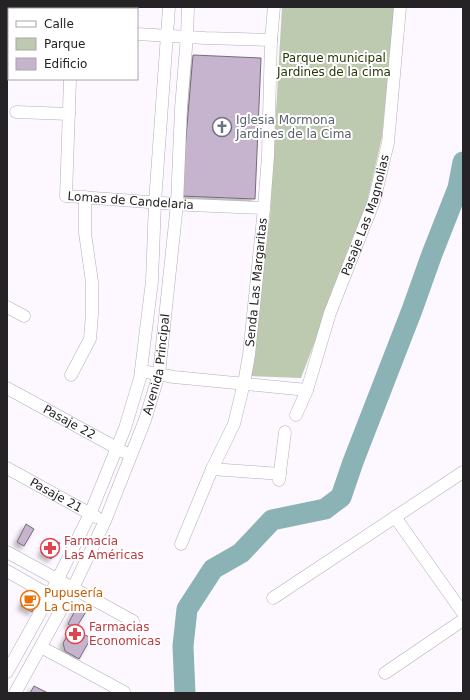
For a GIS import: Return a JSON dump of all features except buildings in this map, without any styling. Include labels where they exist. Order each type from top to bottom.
[{"type":"street","name":"Avenida Principal","points":[[7,672],[58,580],[90,514],[125,428],[141,371],[152,281],[155,202],[169,7]]},
{"type":"street","name":"Avenida Principal","points":[[15,693],[65,604],[105,521],[132,456],[159,374],[177,204],[181,108],[188,7]]},
{"type":"street","name":"Senda Las Margaritas","points":[[181,544],[212,469],[234,424],[244,383],[249,354],[264,208],[268,156],[271,40],[274,7]]},
{"type":"street","name":"Pasaje Las Magnolias","points":[[296,415],[307,390],[330,314],[374,201],[388,143],[400,7]]},
{"type":"street","points":[[138,34],[271,40]]},
{"type":"street","name":"Lomas de Candelaria","points":[[70,80],[66,196],[177,204],[264,208]]},
{"type":"street","points":[[16,112],[69,114]]},
{"type":"street","points":[[71,375],[90,339],[92,314],[92,282],[85,233],[85,197]]},
{"type":"street","points":[[7,307],[24,316]]},
{"type":"street","points":[[141,371],[174,378],[244,383],[307,390]]},
{"type":"street","name":"Pasaje 22","points":[[7,388],[132,456]]},
{"type":"street","points":[[212,469],[280,477],[285,432]]},
{"type":"street","name":"Pasaje 21","points":[[7,468],[105,521]]},
{"type":"street","points":[[273,598],[463,472]]},
{"type":"street","points":[[395,517],[463,613]]},
{"type":"street","points":[[7,552],[133,621]]},
{"type":"street","points":[[7,571],[65,604]]},
{"type":"street","points":[[385,673],[463,620]]},
{"type":"street","points":[[41,647],[124,692]]},
{"type":"green space","name":"Parque municipal Jardines de la cima","points":[[282,7],[395,7],[382,137],[365,211],[301,378],[250,376],[270,217]]},
{"type":"waterway","points":[[185,693],[183,646],[187,609],[213,569],[241,553],[272,520],[325,509],[341,497],[458,188],[463,162]]},
{"type":"place","name":"Iglesia Mormona Jardines de la Cima","points":[[222,127]]},
{"type":"place","name":"Farmacia Las Américas","points":[[50,548]]},
{"type":"place","name":"Pupusería La Cima","points":[[30,600]]},
{"type":"place","name":"Farmacias Economicas","points":[[75,634]]}]
